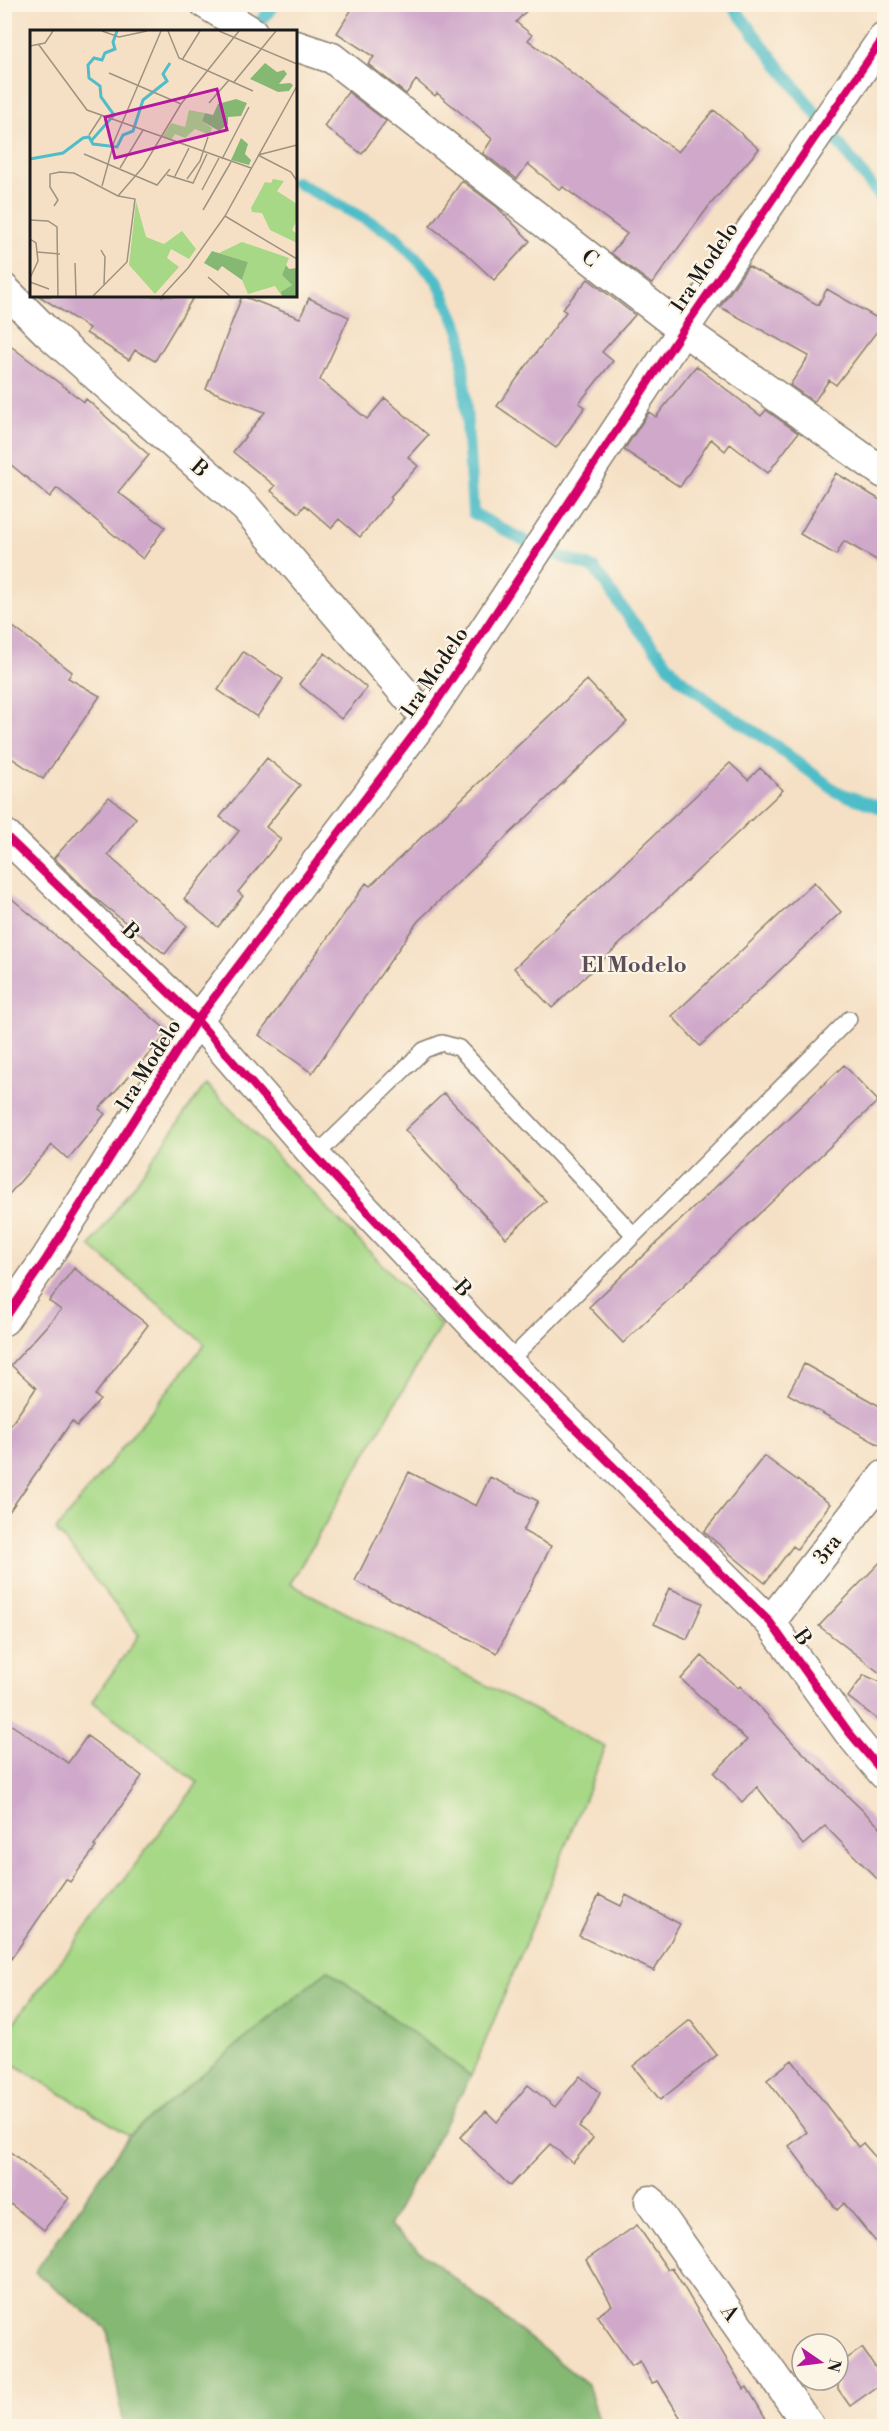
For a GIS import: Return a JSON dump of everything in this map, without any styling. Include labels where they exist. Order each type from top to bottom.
[{"type":"street","points":[[206,4],[249,30]]},
{"type":"street","name":"1ra Modelo","points":[[4,1320],[46,1259],[197,1020],[426,718],[683,330],[885,37]]},
{"type":"street","name":"C","points":[[297,46],[332,57],[683,330],[885,473]]},
{"type":"street","name":"B","points":[[4,290],[47,332],[246,508],[426,718]]},
{"type":"street","name":"B","points":[[4,834],[197,1020],[315,1156],[508,1362],[770,1622],[848,1731],[885,1774]]},
{"type":"street","name":"3ra","points":[[770,1622],[885,1476]]},
{"type":"street","name":"A","points":[[651,2201],[809,2427]]},
{"type":"lane","points":[[508,1362],[849,1019]]},
{"type":"lane","points":[[315,1156],[424,1050],[442,1043],[459,1048],[633,1234]]},
{"type":"green space","points":[[206,1084],[441,1325],[290,1584],[606,1747],[471,2076],[328,1970],[129,2135],[5,2059],[4,2035],[198,1783],[92,1701],[139,1635],[56,1530],[205,1344],[90,1246]]},
{"type":"green space","points":[[328,1970],[471,2076],[389,2226],[588,2385],[601,2426],[124,2426],[107,2329],[35,2272],[129,2135]]},
{"type":"building","points":[[355,4],[533,4],[516,22],[532,35],[528,40],[678,152],[714,110],[759,149],[709,206],[652,284],[611,253],[627,234],[563,187],[560,190],[528,164],[517,179],[483,153],[492,139],[437,93],[435,96],[416,80],[406,94],[368,64],[374,57],[337,33]]},
{"type":"building","points":[[348,92],[386,121],[362,154],[324,126]]},
{"type":"building","points":[[462,181],[497,207],[530,241],[494,280],[463,251],[430,226]]},
{"type":"building","points":[[748,266],[818,305],[827,289],[884,322],[836,385],[829,380],[814,402],[790,385],[809,356],[720,307]]},
{"type":"building","points":[[588,279],[635,315],[602,352],[613,361],[579,403],[585,407],[556,448],[497,406],[566,312],[562,309]]},
{"type":"building","points":[[41,297],[193,297],[155,361],[135,350],[129,360],[86,333],[89,328]]},
{"type":"building","points":[[242,297],[300,318],[309,298],[349,317],[320,380],[367,419],[385,398],[428,435],[408,457],[418,466],[390,497],[392,499],[360,537],[339,519],[331,528],[305,505],[299,513],[271,491],[275,486],[233,452],[265,412],[206,389]]},
{"type":"building","points":[[4,341],[84,402],[86,399],[149,455],[118,492],[165,527],[143,559],[57,488],[50,497],[4,459]]},
{"type":"building","points":[[696,366],[761,416],[766,410],[798,433],[768,473],[730,444],[725,451],[711,439],[680,487],[624,450],[649,412],[656,417]]},
{"type":"building","points":[[836,473],[885,503],[885,565],[844,541],[836,555],[800,534]]},
{"type":"building","points":[[4,620],[72,672],[68,678],[100,696],[43,779],[4,753]]},
{"type":"building","points":[[243,652],[283,679],[257,717],[218,690]]},
{"type":"building","points":[[325,653],[367,688],[341,719],[299,684]]},
{"type":"building","points":[[587,680],[627,722],[418,921],[312,1073],[259,1035],[366,883],[370,886]]},
{"type":"building","points":[[267,758],[300,785],[266,827],[281,839],[238,892],[243,896],[218,927],[184,899],[239,831],[220,817]]},
{"type":"building","points":[[730,763],[748,780],[760,768],[783,790],[552,1008],[514,968]]},
{"type":"building","points":[[109,797],[136,818],[108,855],[187,926],[165,954],[95,898],[54,858]]},
{"type":"building","points":[[814,882],[841,912],[700,1046],[672,1016]]},
{"type":"building","points":[[4,892],[169,1032],[99,1109],[105,1114],[68,1159],[52,1145],[4,1200]]},
{"type":"building","points":[[844,1065],[878,1101],[623,1343],[589,1307]]},
{"type":"building","points":[[444,1093],[546,1201],[506,1238],[405,1130]]},
{"type":"building","points":[[74,1268],[148,1325],[95,1395],[100,1400],[77,1426],[72,1421],[4,1519],[4,1435],[36,1388],[11,1365],[61,1310],[49,1301]]},
{"type":"building","points":[[804,1364],[885,1409],[885,1448],[788,1394]]},
{"type":"building","points":[[764,1456],[830,1504],[797,1549],[793,1546],[765,1583],[704,1532]]},
{"type":"building","points":[[409,1472],[476,1506],[490,1477],[538,1501],[523,1531],[551,1546],[497,1653],[355,1581]]},
{"type":"building","points":[[885,1557],[885,1677],[819,1626]]},
{"type":"building","points":[[669,1588],[703,1603],[687,1639],[654,1624]]},
{"type":"building","points":[[702,1656],[738,1688],[740,1686],[797,1747],[885,1832],[885,1887],[825,1826],[803,1845],[757,1787],[742,1802],[714,1773],[747,1740],[681,1679]]},
{"type":"building","points":[[864,1675],[885,1684],[885,1725],[848,1697]]},
{"type":"building","points":[[4,1720],[68,1763],[87,1736],[142,1776],[94,1846],[96,1847],[70,1882],[66,1879],[4,1969]]},
{"type":"building","points":[[599,1895],[621,1906],[626,1895],[680,1924],[654,1971],[579,1936]]},
{"type":"building","points":[[690,2020],[717,2055],[660,2100],[633,2066]]},
{"type":"building","points":[[792,2060],[858,2147],[863,2143],[885,2168],[885,2253],[844,2203],[837,2210],[789,2146],[807,2132],[767,2080]]},
{"type":"building","points":[[580,2076],[600,2093],[590,2113],[579,2127],[593,2138],[573,2163],[550,2144],[510,2186],[460,2137],[486,2111],[497,2122],[528,2085],[555,2107]]},
{"type":"building","points":[[4,2147],[69,2198],[44,2230],[4,2199]]},
{"type":"building","points":[[637,2225],[668,2270],[672,2267],[744,2389],[747,2387],[771,2427],[686,2427],[658,2381],[652,2383],[640,2361],[632,2366],[597,2316],[612,2305],[586,2260]]},
{"type":"building","points":[[862,2348],[885,2381],[850,2406],[840,2392],[850,2392],[850,2356]]},
{"type":"waterway","points":[[254,30],[275,4]]},
{"type":"waterway","points":[[731,4],[884,202]]},
{"type":"waterway","points":[[297,183],[393,234],[437,280],[461,334],[473,513],[538,548],[594,568],[628,616],[678,677],[837,792],[884,809]]},
{"type":"cycle path","points":[[4,1320],[46,1259],[197,1020],[426,718],[683,330],[884,37]]},
{"type":"cycle path","points":[[4,834],[197,1020],[315,1156],[508,1362],[770,1622],[848,1731],[884,1774]]},
{"type":"district","name":"El Modelo","points":[[634,964]]}]
